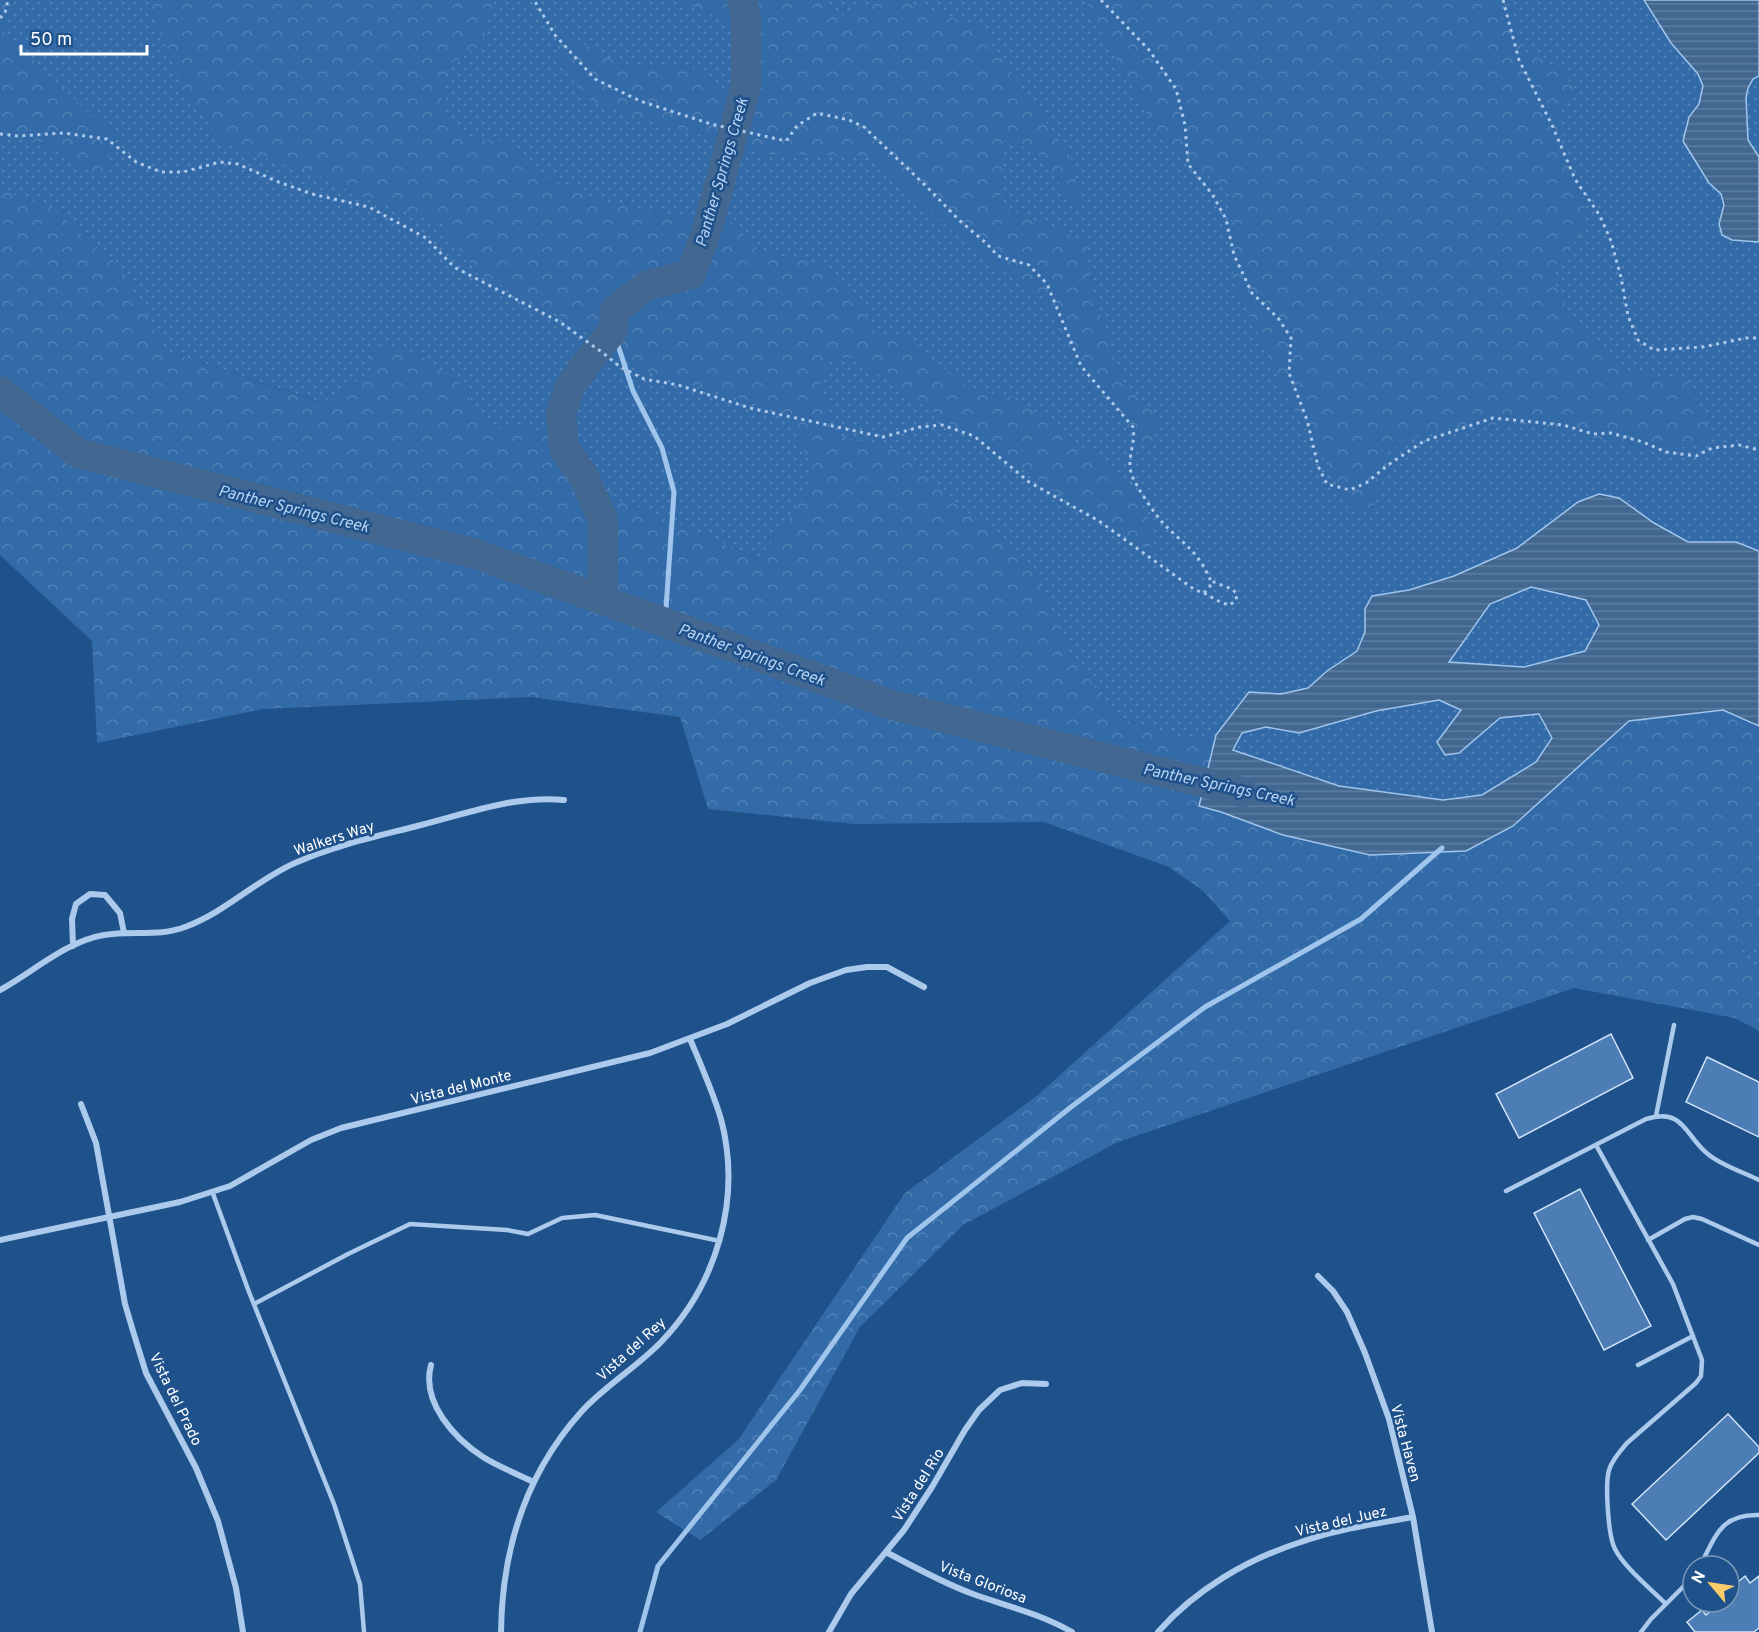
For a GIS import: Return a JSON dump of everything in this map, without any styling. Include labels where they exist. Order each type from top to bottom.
[{"type":"street","name":"Walkers Way","points":[[0,990],[85,939],[105,934],[184,928],[224,909],[293,863],[333,848],[514,801],[546,798],[564,800]]},
{"type":"street","points":[[73,946],[72,919],[76,904],[90,894],[105,896],[120,913],[124,933]]},
{"type":"street","name":"Vista del Monte","points":[[0,1240],[180,1202],[230,1186],[311,1140],[341,1128],[650,1053],[727,1024],[810,984],[846,970],[887,967],[924,987]]},
{"type":"street","name":"Vista del Rey","points":[[501,1632],[503,1584],[509,1552],[517,1521],[544,1462],[582,1411],[605,1388],[658,1345],[675,1327],[702,1287],[720,1241],[728,1193],[726,1144],[714,1098],[690,1038]]},
{"type":"street","name":"Vista del Prado","points":[[81,1104],[96,1143],[125,1304],[133,1332],[147,1373],[196,1468],[218,1521],[236,1588],[243,1632]]},
{"type":"street","name":"Vista Haven","points":[[1318,1276],[1347,1312],[1389,1419],[1413,1517],[1432,1632]]},
{"type":"street","points":[[431,1365],[428,1377],[430,1393],[440,1415],[460,1439],[485,1458],[534,1482]]},
{"type":"street","name":"Vista del Rio","points":[[829,1632],[851,1594],[904,1530],[979,1410],[1000,1390],[1022,1383],[1046,1384]]},
{"type":"street","name":"Vista del Juez","points":[[1158,1632],[1190,1602],[1219,1580],[1250,1562],[1317,1537],[1413,1517]]},
{"type":"street","name":"Vista Gloriosa","points":[[886,1552],[970,1593],[1038,1615],[1072,1632]]},
{"type":"lane","points":[[1656,1116],[1674,1025]]},
{"type":"lane","points":[[1506,1191],[1656,1116],[1671,1116],[1683,1125],[1707,1154],[1759,1180]]},
{"type":"lane","points":[[1596,1145],[1673,1284],[1702,1360],[1701,1376],[1696,1383],[1627,1443],[1610,1468],[1607,1480],[1610,1537],[1614,1548],[1666,1604]]},
{"type":"lane","points":[[212,1191],[254,1304],[334,1504],[360,1584],[364,1632]]},
{"type":"lane","points":[[254,1304],[410,1224],[507,1230],[528,1234],[562,1218],[596,1215],[720,1241]]},
{"type":"lane","points":[[1648,1240],[1685,1219],[1693,1217],[1759,1245]]},
{"type":"lane","points":[[1638,1365],[1693,1336]]},
{"type":"lane","points":[[1706,1554],[1718,1532],[1728,1522],[1738,1516],[1759,1515]]},
{"type":"lane","points":[[1641,1632],[1681,1589]]},
{"type":"path","points":[[0,18],[5,13],[8,0]]},
{"type":"path","points":[[0,134],[18,136],[63,133],[107,140],[136,162],[161,172],[183,172],[220,162],[238,164],[312,194],[369,207],[426,238],[454,267],[560,322],[619,366],[644,379],[678,385],[750,408],[883,437],[920,427],[942,425],[974,436],[1029,482],[1099,521],[1195,590],[1230,605],[1236,600],[1237,594],[1232,590],[1211,581],[1194,551],[1162,523],[1136,483],[1130,465],[1133,427],[1081,366],[1047,284],[1029,265],[998,256],[864,127],[849,120],[817,113],[797,126],[786,141],[717,125],[640,101],[595,79],[555,35],[534,0]]},
{"type":"path","points":[[1101,0],[1149,50],[1176,89],[1185,125],[1188,164],[1212,194],[1226,219],[1234,255],[1252,293],[1278,318],[1291,338],[1288,373],[1306,420],[1318,466],[1327,484],[1350,489],[1366,483],[1424,441],[1493,418],[1563,425],[1593,434],[1611,433],[1643,442],[1666,452],[1696,456],[1713,448],[1739,445],[1759,450]]},
{"type":"path","points":[[1503,0],[1520,60],[1575,179],[1600,216],[1611,241],[1628,316],[1638,340],[1654,350],[1703,347],[1746,338],[1759,338]]},
{"type":"path","points":[[1204,593],[1211,581]]},
{"type":"green space","points":[[0,0],[1759,0],[1759,726],[1723,710],[1466,851],[1206,741],[1179,739],[1116,716],[649,511],[95,327],[0,293]]},
{"type":"green space","points":[[0,0],[13,0],[3,31],[115,137],[101,179],[42,142],[0,138]]},
{"type":"green space","points":[[148,0],[494,0],[482,44],[449,65],[441,97],[451,125],[467,140],[502,141],[552,179],[606,202],[731,222],[760,252],[823,264],[861,308],[875,333],[911,339],[968,389],[1015,397],[1125,479],[1150,521],[1151,552],[923,406],[855,358],[832,358],[820,387],[838,435],[899,451],[1034,571],[1068,650],[1116,716],[1179,739],[1206,741],[1216,735],[1199,806],[1221,812],[1466,851],[1513,826],[1629,721],[1723,710],[1759,726],[1759,937],[1738,954],[1759,972],[1759,1031],[1735,1018],[1574,988],[1118,1142],[963,1225],[860,1327],[776,1480],[700,1540],[656,1512],[738,1440],[905,1193],[1038,1095],[1230,921],[1203,891],[1169,867],[1044,822],[854,824],[708,809],[680,717],[531,697],[263,709],[97,743],[92,641],[0,555],[0,190],[49,206],[121,268],[167,351],[320,402],[372,373],[370,343],[414,352],[456,378],[492,430],[526,426],[570,442],[617,500],[649,511],[758,559],[780,532],[808,489],[809,460],[785,412],[637,369],[566,319],[476,272],[440,222],[359,196],[313,173],[256,156],[223,143],[182,88]]},
{"type":"green space","points":[[677,0],[820,0],[841,16],[876,0],[901,0],[980,27],[1071,158],[1083,215],[1039,156],[1006,137],[1000,206],[1087,242],[1090,281],[1123,384],[1146,403],[1159,422],[1152,443],[1137,443],[1127,427],[1071,357],[1043,297],[979,256],[871,156],[763,154],[594,103],[559,66],[557,30],[622,65],[687,65],[750,108],[758,53],[717,17]]},
{"type":"green space","points":[[1089,0],[1508,0],[1527,53],[1561,69],[1574,89],[1557,116],[1586,212],[1585,231],[1550,271],[1572,322],[1619,370],[1687,381],[1713,437],[1686,447],[1636,449],[1576,433],[1518,423],[1431,430],[1389,450],[1384,477],[1372,513],[1348,508],[1331,471],[1292,407],[1233,281],[1231,193],[1163,142],[1087,8]]},
{"type":"green space","points":[[1759,937],[1759,972],[1738,954]]},
{"type":"water","points":[[1644,0],[1759,0],[1759,76],[1753,79],[1746,98],[1748,140],[1759,157],[1759,242],[1732,240],[1722,235],[1719,224],[1724,205],[1721,194],[1709,183],[1683,141],[1689,117],[1699,104],[1703,86],[1698,74],[1671,43]]},
{"type":"water","points":[[1599,494],[1619,498],[1654,523],[1688,542],[1736,542],[1759,551],[1759,726],[1723,710],[1629,721],[1513,826],[1466,851],[1370,855],[1283,835],[1199,806],[1216,735],[1249,692],[1281,694],[1308,688],[1327,671],[1357,651],[1365,632],[1365,609],[1372,596],[1409,590],[1454,576],[1517,548],[1578,502]],"holes":[[[1531,587],[1586,600],[1599,625],[1585,651],[1524,667],[1449,662],[1490,604]],[[1439,700],[1461,710],[1437,742],[1445,755],[1459,753],[1500,718],[1539,714],[1552,738],[1536,762],[1482,795],[1443,800],[1339,786],[1233,750],[1242,733],[1266,727],[1299,733],[1376,711]]]},
{"type":"building","points":[[1611,1034],[1633,1078],[1519,1138],[1496,1094]]},
{"type":"building","points":[[1707,1057],[1759,1082],[1759,1137],[1686,1102]]},
{"type":"building","points":[[1580,1189],[1651,1326],[1604,1350],[1534,1213]]},
{"type":"building","points":[[1728,1414],[1759,1447],[1759,1453],[1666,1540],[1632,1504]]},
{"type":"building","points":[[1745,1576],[1750,1583],[1759,1576],[1759,1628],[1754,1632],[1695,1632],[1687,1622],[1697,1614],[1741,1614],[1741,1579]]},
{"type":"waterway","name":"Panther Springs Creek","points":[[603,600],[603,520],[583,475],[564,448],[561,414],[570,387],[613,330],[615,310],[646,286],[691,274],[708,226],[746,86],[746,17],[742,0]]},
{"type":"waterway","name":"Panther Springs Creek","points":[[613,330],[633,391],[662,448],[674,492],[665,623]]},
{"type":"waterway","name":"Panther Springs Creek","points":[[0,391],[78,453],[476,554],[889,704],[1242,792]]},
{"type":"waterway","points":[[640,1632],[658,1566],[800,1390],[907,1238],[1071,1107],[1205,1007],[1361,919],[1442,848]]}]
